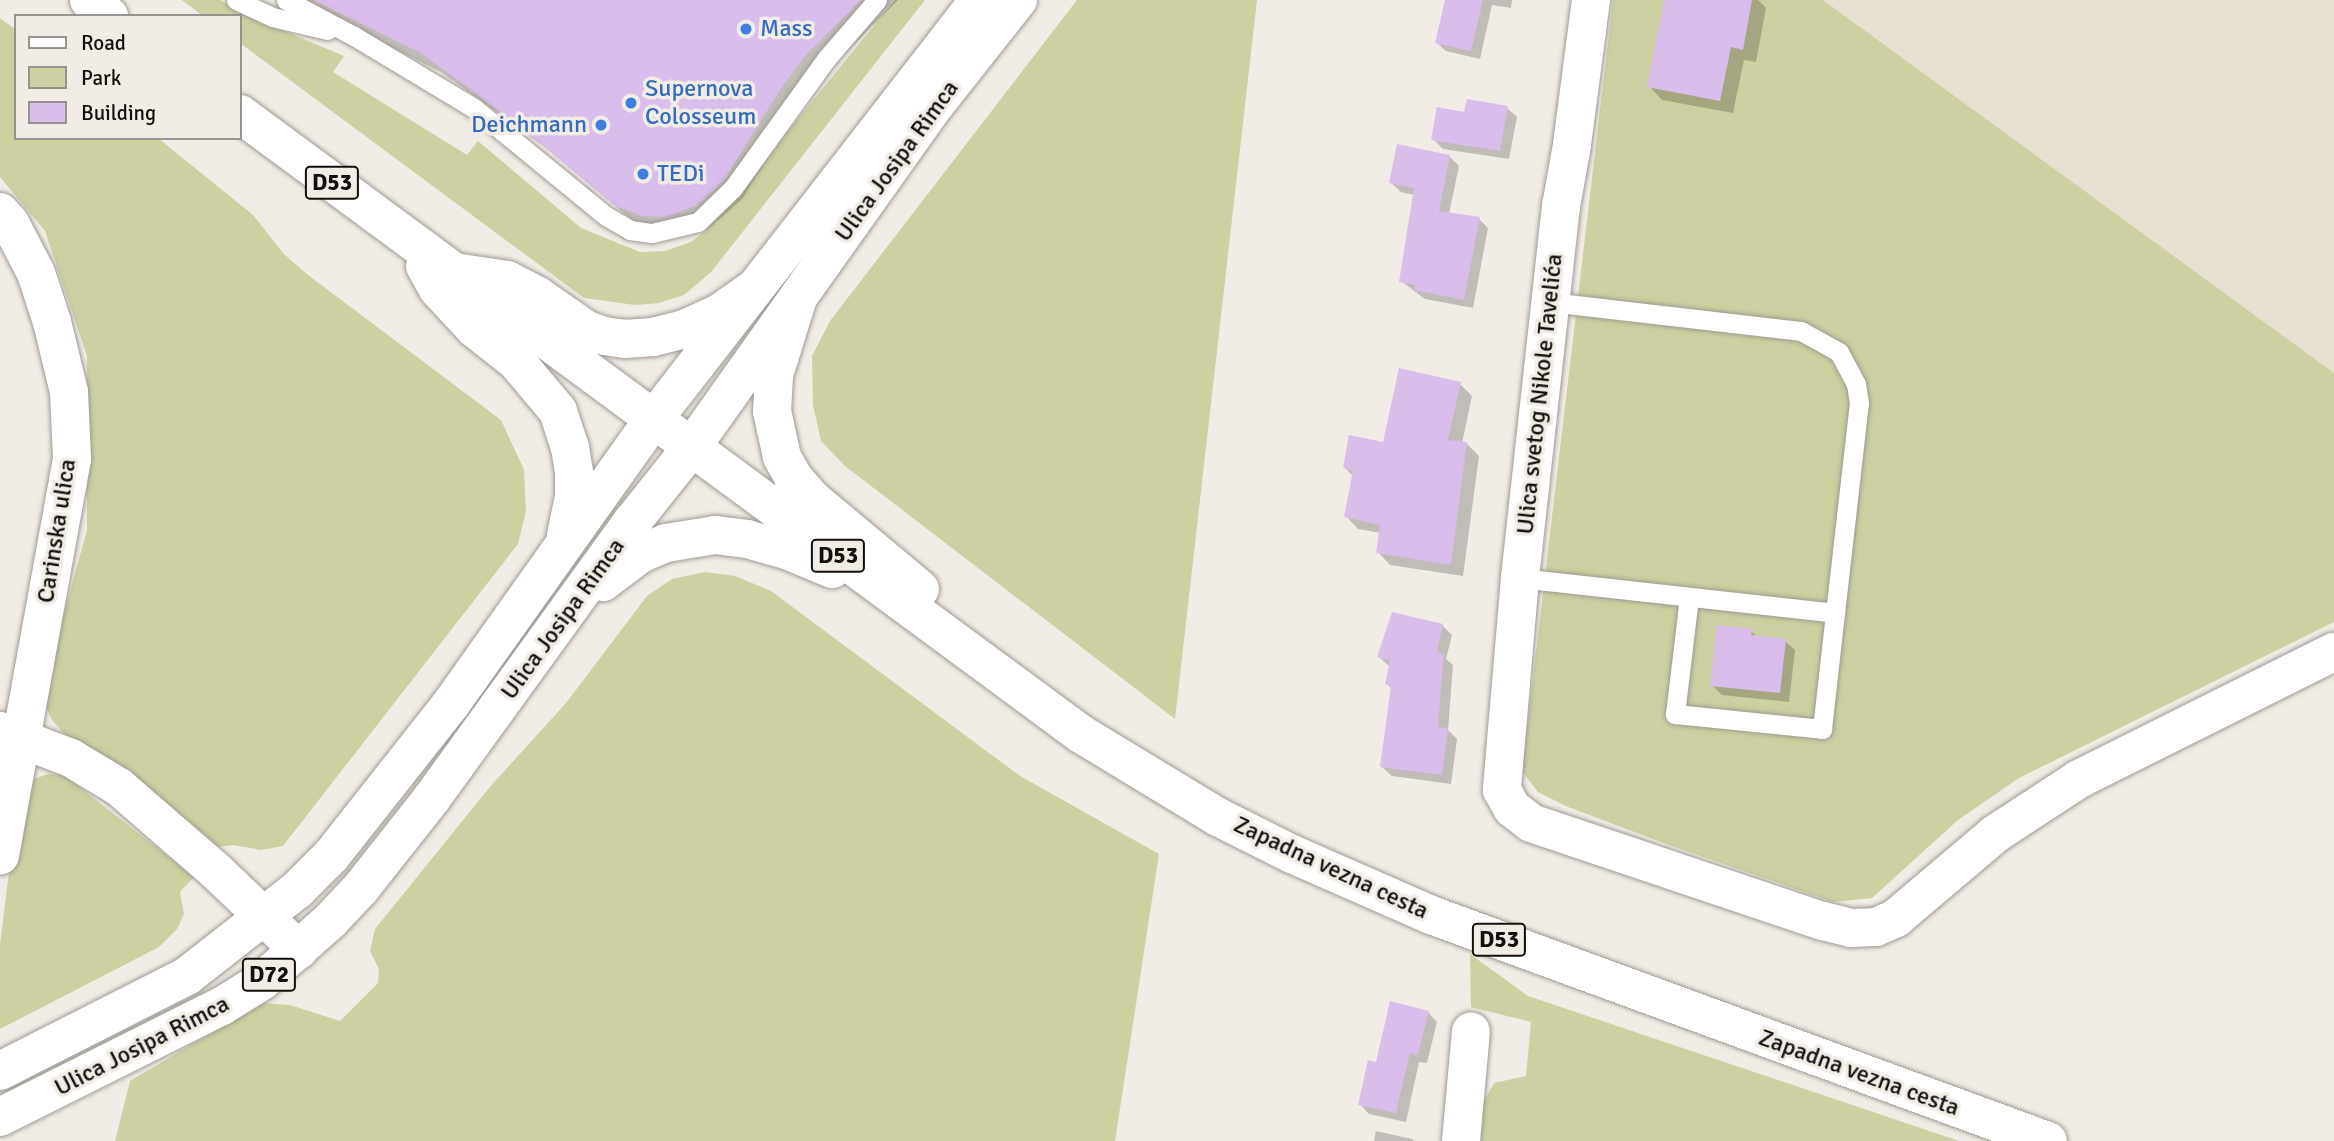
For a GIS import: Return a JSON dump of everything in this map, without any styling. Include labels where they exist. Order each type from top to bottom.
[{"type":"main road","points":[[89,0],[106,14]]},
{"type":"main road","name":"Ulica Josipa Rimca","points":[[0,1071],[187,975],[263,919],[298,890],[331,856],[451,704],[565,540],[752,289],[979,0]]},
{"type":"main road","name":"Ulica Josipa Rimca","points":[[0,1117],[211,1012],[262,981],[299,950],[361,888],[471,746],[566,613],[691,448],[935,105],[1018,0]]},
{"type":"main road","name":"Ulica svetog Nikole Tavelića","points":[[1591,0],[1561,206],[1520,578],[1502,790],[1512,808],[1531,822],[1824,921],[1851,928],[1876,927],[1896,918],[1995,834],[2079,779],[2334,652]]},
{"type":"main road","name":"D53","points":[[242,115],[691,448]]},
{"type":"main road","name":"Carinska ulica","points":[[0,212],[10,223],[36,274],[52,323],[69,392],[72,459],[10,734],[0,856]]},
{"type":"main road","points":[[412,242],[438,289],[474,328],[516,361],[558,411],[570,447],[574,472],[574,497],[565,540]]},
{"type":"main road","points":[[454,273],[479,273],[506,280],[538,296],[587,330],[625,339],[653,337],[684,329],[718,314],[752,289]]},
{"type":"main road","points":[[798,298],[774,375],[772,411],[782,457],[793,477],[811,498],[930,598],[985,665]]},
{"type":"main road","name":"Zapadna vezna cesta","points":[[691,448],[1081,734],[1148,777],[1231,823],[1356,883],[1583,972],[2048,1141]]},
{"type":"main road","points":[[566,613],[640,554],[666,543],[705,536],[747,539],[789,551],[885,591]]},
{"type":"main road","points":[[10,734],[71,758],[119,788],[217,872],[263,919],[299,950]]},
{"type":"main road","points":[[1461,1141],[1471,1031]]},
{"type":"lane","points":[[236,0],[272,18],[354,36]]},
{"type":"lane","points":[[286,0],[354,36],[474,108],[606,216],[630,230],[652,233],[698,222],[733,188],[826,59],[877,0]]},
{"type":"lane","points":[[1551,302],[1801,331],[1839,352],[1856,384],[1859,403],[1822,729],[1675,714],[1689,597]]},
{"type":"lane","points":[[1520,578],[1835,613]]},
{"type":"shaded area","points":[[1823,0],[2334,0],[2334,373]]},
{"type":"green space","points":[[182,0],[220,0],[260,21],[344,56],[333,72],[467,155],[478,141],[581,228],[640,252],[665,251],[691,242],[708,229],[895,0],[925,0],[711,272],[684,295],[659,303],[635,305],[584,298],[242,44],[242,14],[200,14]]},
{"type":"green space","points":[[1077,0],[1257,0],[1175,719],[845,466],[821,441],[813,405],[812,356],[830,321]]},
{"type":"green space","points":[[1613,0],[1823,0],[2334,373],[2334,622],[2019,778],[1958,820],[1872,898],[1833,902],[1669,845],[1568,807],[1538,792],[1522,771]]},
{"type":"green space","points":[[0,18],[14,28],[14,140],[160,140],[253,215],[284,254],[308,275],[501,420],[524,470],[526,511],[518,544],[283,846],[261,850],[233,845],[217,847],[74,744],[52,720],[41,697],[87,530],[87,356],[45,231],[0,177]]},
{"type":"green space","points":[[705,572],[735,576],[771,591],[1020,776],[1159,854],[1115,1141],[115,1141],[130,1081],[262,1003],[290,1005],[340,1021],[378,983],[379,969],[370,951],[375,929],[489,788],[566,703],[647,596],[672,579]]},
{"type":"green space","points":[[48,774],[64,775],[194,877],[180,892],[184,914],[177,929],[159,947],[0,1029],[0,945],[16,815],[31,780]]},
{"type":"green space","points":[[1470,954],[1528,996],[1959,1141],[1480,1141],[1483,1103],[1494,1083],[1526,1076],[1531,1022],[1471,1007]]},
{"type":"building","name":"Supernova Colosseum","points":[[313,0],[861,0],[806,55],[782,87],[724,180],[696,206],[665,217],[643,216],[617,207],[525,130],[421,53]]},
{"type":"building","points":[[1445,0],[1483,0],[1471,51],[1435,43]]},
{"type":"building","points":[[1664,0],[1752,0],[1743,50],[1731,47],[1720,101],[1647,87]]},
{"type":"building","points":[[1467,99],[1508,106],[1500,151],[1431,140],[1437,107],[1464,112]]},
{"type":"building","points":[[1397,144],[1450,155],[1439,211],[1480,217],[1464,300],[1414,290],[1415,285],[1399,282],[1414,188],[1389,183]]},
{"type":"building","points":[[1399,368],[1461,382],[1448,440],[1467,442],[1451,565],[1376,553],[1380,525],[1344,517],[1353,471],[1343,468],[1349,435],[1383,442]]},
{"type":"building","points":[[1392,612],[1443,624],[1437,652],[1444,654],[1438,727],[1448,728],[1442,775],[1380,767],[1391,686],[1385,684],[1390,660],[1377,657]]},
{"type":"building","points":[[1717,625],[1752,629],[1751,635],[1786,639],[1780,693],[1710,686]]},
{"type":"building","points":[[1390,1001],[1429,1011],[1418,1055],[1410,1053],[1396,1113],[1358,1105],[1368,1060],[1376,1062]]},
{"type":"place","name":"Mass","points":[[746,29]]},
{"type":"place","name":"Supernova Colosseum","points":[[631,103]]},
{"type":"place","name":"Deichmann","points":[[601,125]]},
{"type":"place","name":"TEDi","points":[[643,174]]}]
